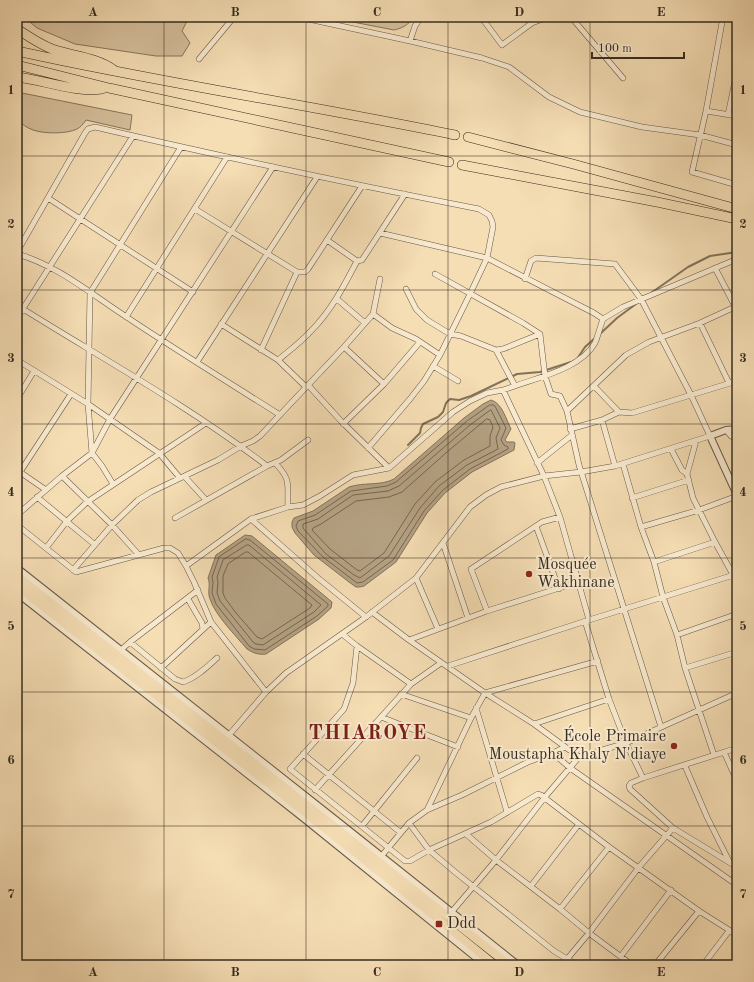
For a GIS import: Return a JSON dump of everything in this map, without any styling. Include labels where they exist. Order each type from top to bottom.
[{"type":"highway","points":[[17,28],[28,37],[53,49],[103,63],[116,72]]},
{"type":"highway","points":[[17,51],[116,72],[455,135]]},
{"type":"highway","points":[[17,65],[109,88],[449,162]]},
{"type":"highway","points":[[17,77],[94,90],[109,88]]},
{"type":"highway","points":[[468,137],[737,209]]},
{"type":"highway","points":[[462,165],[649,200],[737,219]]},
{"type":"highway","points":[[17,576],[240,748],[449,914],[509,965]]},
{"type":"highway","points":[[17,586],[306,813],[495,965]]},
{"type":"street","points":[[199,59],[234,17]]},
{"type":"street","points":[[299,17],[482,58],[509,67],[549,97],[580,112],[642,127],[700,135],[737,145]]},
{"type":"street","points":[[410,41],[415,26],[421,17]]},
{"type":"street","points":[[481,17],[502,45],[532,23],[548,17]]},
{"type":"street","points":[[571,17],[622,78]]},
{"type":"street","points":[[723,17],[706,111],[692,172],[737,185]]},
{"type":"street","points":[[728,115],[737,71]]},
{"type":"street","points":[[706,111],[737,116]]},
{"type":"street","points":[[280,415],[50,267],[17,253],[88,129],[95,127],[317,177],[479,208],[489,215],[493,227],[487,258],[440,354],[410,399],[368,448]]},
{"type":"street","points":[[17,318],[134,136]]},
{"type":"street","points":[[113,484],[92,453],[88,404],[90,293],[181,147]]},
{"type":"street","points":[[126,317],[227,157]]},
{"type":"street","points":[[17,515],[62,476],[92,453],[110,419],[273,167]]},
{"type":"street","points":[[197,362],[317,177]]},
{"type":"street","points":[[195,209],[297,272],[305,272],[362,186]]},
{"type":"street","points":[[327,240],[357,260],[362,260],[365,258],[405,194]]},
{"type":"street","points":[[48,198],[193,292]]},
{"type":"street","points":[[380,234],[487,258],[603,319]]},
{"type":"street","points":[[525,279],[531,261],[536,258],[615,264],[641,299],[691,395],[737,496],[699,510],[641,527]]},
{"type":"street","points":[[186,566],[251,519],[288,507],[303,504],[320,496],[353,475],[389,468],[454,412],[470,401],[487,393],[503,390],[571,366],[595,343],[603,319],[623,307],[737,259]]},
{"type":"street","points":[[278,360],[311,332],[337,299],[357,260]]},
{"type":"street","points":[[567,412],[626,355],[649,342],[661,339],[736,308],[715,268]]},
{"type":"street","points":[[261,350],[297,272]]},
{"type":"street","points":[[435,274],[540,334]]},
{"type":"street","points":[[73,570],[94,544],[138,500],[151,492],[218,460],[260,436],[373,314],[380,279]]},
{"type":"street","points":[[406,289],[418,312],[427,320],[450,334],[461,336],[496,350],[503,349],[540,334]]},
{"type":"street","points":[[337,299],[365,323]]},
{"type":"street","points":[[23,308],[89,351],[137,378],[241,446],[267,466]]},
{"type":"street","points":[[373,314],[392,328],[440,354]]},
{"type":"street","points":[[700,323],[729,383]]},
{"type":"street","points":[[221,324],[278,360],[307,386],[343,424],[389,468]]},
{"type":"street","points":[[540,334],[545,376],[551,394],[560,396],[567,412],[581,472],[661,727]]},
{"type":"street","points":[[343,424],[384,384],[420,342]]},
{"type":"street","points":[[344,347],[384,384]]},
{"type":"street","points":[[496,350],[515,386]]},
{"type":"street","points":[[17,360],[88,404],[159,453],[182,478],[206,500]]},
{"type":"street","points":[[433,366],[458,381]]},
{"type":"street","points":[[17,399],[34,371]]},
{"type":"street","points":[[570,429],[602,420],[619,412],[632,413],[737,380]]},
{"type":"street","points":[[594,386],[619,412]]},
{"type":"street","points":[[503,390],[544,476],[560,516],[609,699],[626,743],[643,778]]},
{"type":"street","points":[[46,490],[18,471],[71,394]]},
{"type":"street","points":[[602,420],[615,466]]},
{"type":"street","points":[[46,548],[67,521],[87,502],[206,423]]},
{"type":"street","points":[[229,735],[266,692],[286,673],[366,617],[416,578],[470,507],[486,495],[501,487],[544,476],[581,472],[623,464],[726,430],[737,429]]},
{"type":"street","points":[[726,430],[731,436],[737,439]]},
{"type":"street","points":[[537,463],[572,435]]},
{"type":"street","points":[[175,518],[267,466],[287,457],[308,440]]},
{"type":"street","points":[[687,474],[696,441]]},
{"type":"street","points":[[671,449],[682,470],[687,474],[693,498],[715,542],[735,574],[737,582]]},
{"type":"street","points":[[275,463],[287,477],[288,507]]},
{"type":"street","points":[[623,464],[641,527],[654,562],[663,597],[677,635],[685,668],[714,755]]},
{"type":"street","points":[[62,476],[112,525],[138,554]]},
{"type":"street","points":[[632,498],[689,480]]},
{"type":"street","points":[[37,497],[94,544]]},
{"type":"street","points":[[487,611],[471,569],[542,522],[560,516]]},
{"type":"street","points":[[251,519],[318,578],[366,617]]},
{"type":"street","points":[[17,525],[77,572],[167,547],[178,553],[198,590],[211,622],[266,692]]},
{"type":"street","points":[[536,526],[559,589]]},
{"type":"street","points":[[654,562],[715,542]]},
{"type":"street","points":[[443,543],[468,618]]},
{"type":"street","points":[[17,568],[229,735],[240,748]]},
{"type":"street","points":[[448,666],[735,574]]},
{"type":"street","points":[[416,578],[438,629]]},
{"type":"street","points":[[409,640],[487,611],[578,582]]},
{"type":"street","points":[[121,650],[198,590]]},
{"type":"street","points":[[17,593],[302,817],[485,965]]},
{"type":"street","points":[[188,599],[202,623],[203,629]]},
{"type":"street","points":[[372,612],[409,640],[485,693],[534,724],[580,757]]},
{"type":"street","points":[[677,635],[737,614]]},
{"type":"street","points":[[161,668],[211,622]]},
{"type":"street","points":[[342,634],[411,684]]},
{"type":"street","points":[[130,642],[175,679],[183,682],[188,680],[217,658]]},
{"type":"street","points":[[357,646],[353,683],[344,709],[290,767],[290,770],[405,861],[491,822],[538,794],[545,797],[609,847],[737,936]]},
{"type":"street","points":[[685,668],[737,652]]},
{"type":"street","points":[[427,810],[471,718],[485,693],[598,660]]},
{"type":"street","points":[[315,790],[411,684],[442,663]]},
{"type":"street","points":[[518,965],[449,914],[496,860],[545,797],[580,757],[626,743],[699,711],[737,692]]},
{"type":"street","points":[[402,694],[471,718]]},
{"type":"street","points":[[534,724],[609,699]]},
{"type":"street","points":[[476,708],[507,812]]},
{"type":"street","points":[[381,717],[458,747]]},
{"type":"street","points":[[379,859],[400,832],[409,823],[427,810],[528,762],[553,754],[565,747]]},
{"type":"street","points":[[737,748],[685,766],[643,778],[629,786],[630,789],[673,828],[737,867]]},
{"type":"street","points":[[724,752],[737,781]]},
{"type":"street","points":[[303,754],[400,832]]},
{"type":"street","points":[[553,754],[570,768],[737,885]]},
{"type":"street","points":[[362,826],[417,758]]},
{"type":"street","points":[[685,766],[707,817],[729,862]]},
{"type":"street","points":[[409,823],[429,850],[554,951],[576,965]]},
{"type":"street","points":[[531,886],[579,824]]},
{"type":"street","points":[[562,965],[589,933],[639,867],[673,828]]},
{"type":"street","points":[[466,834],[496,860],[632,965]]},
{"type":"street","points":[[560,909],[609,847]]},
{"type":"street","points":[[621,956],[671,890]]},
{"type":"street","points":[[656,965],[699,911]]},
{"type":"street","points":[[703,965],[729,931]]},
{"type":"street","points":[[732,965],[737,960]]},
{"type":"shaded area","points":[[24,17],[196,17],[188,19],[182,31],[190,43],[182,56],[156,56],[75,44],[37,28]]},
{"type":"shaded area","points":[[327,17],[414,17],[405,26],[394,30]]},
{"type":"shaded area","points":[[17,92],[132,115],[130,130],[86,120],[82,125],[73,131],[49,133],[33,130],[17,120]]},
{"type":"water","points":[[491,400],[498,404],[501,408],[511,429],[505,440],[507,442],[515,443],[514,450],[472,472],[445,493],[427,513],[396,562],[364,586],[356,587],[349,582],[314,555],[295,533],[292,527],[294,518],[313,511],[349,487],[384,482],[394,479],[464,418]]},
{"type":"water","points":[[245,535],[252,536],[332,602],[331,608],[319,619],[266,654],[251,652],[247,649],[216,612],[209,596],[208,578],[216,555]]},
{"type":"waterway","points":[[651,293],[688,267],[710,256],[737,252]]},
{"type":"waterway","points":[[601,333],[617,318],[636,304]]},
{"type":"waterway","points":[[577,359],[585,347],[595,338]]},
{"type":"waterway","points":[[408,445],[420,433],[423,424],[438,417],[443,412],[446,403],[450,399],[459,400],[471,396],[517,374],[540,372],[571,362]]},
{"type":"place","name":"Mosquée Wakhinane","points":[[529,574]]},
{"type":"place","name":"École Primaire Moustapha Khaly N'diaye","points":[[674,746]]},
{"type":"place","name":"Ddd","points":[[439,924]]},
{"type":"district","name":"THIAROYE","points":[[368,734]]}]
